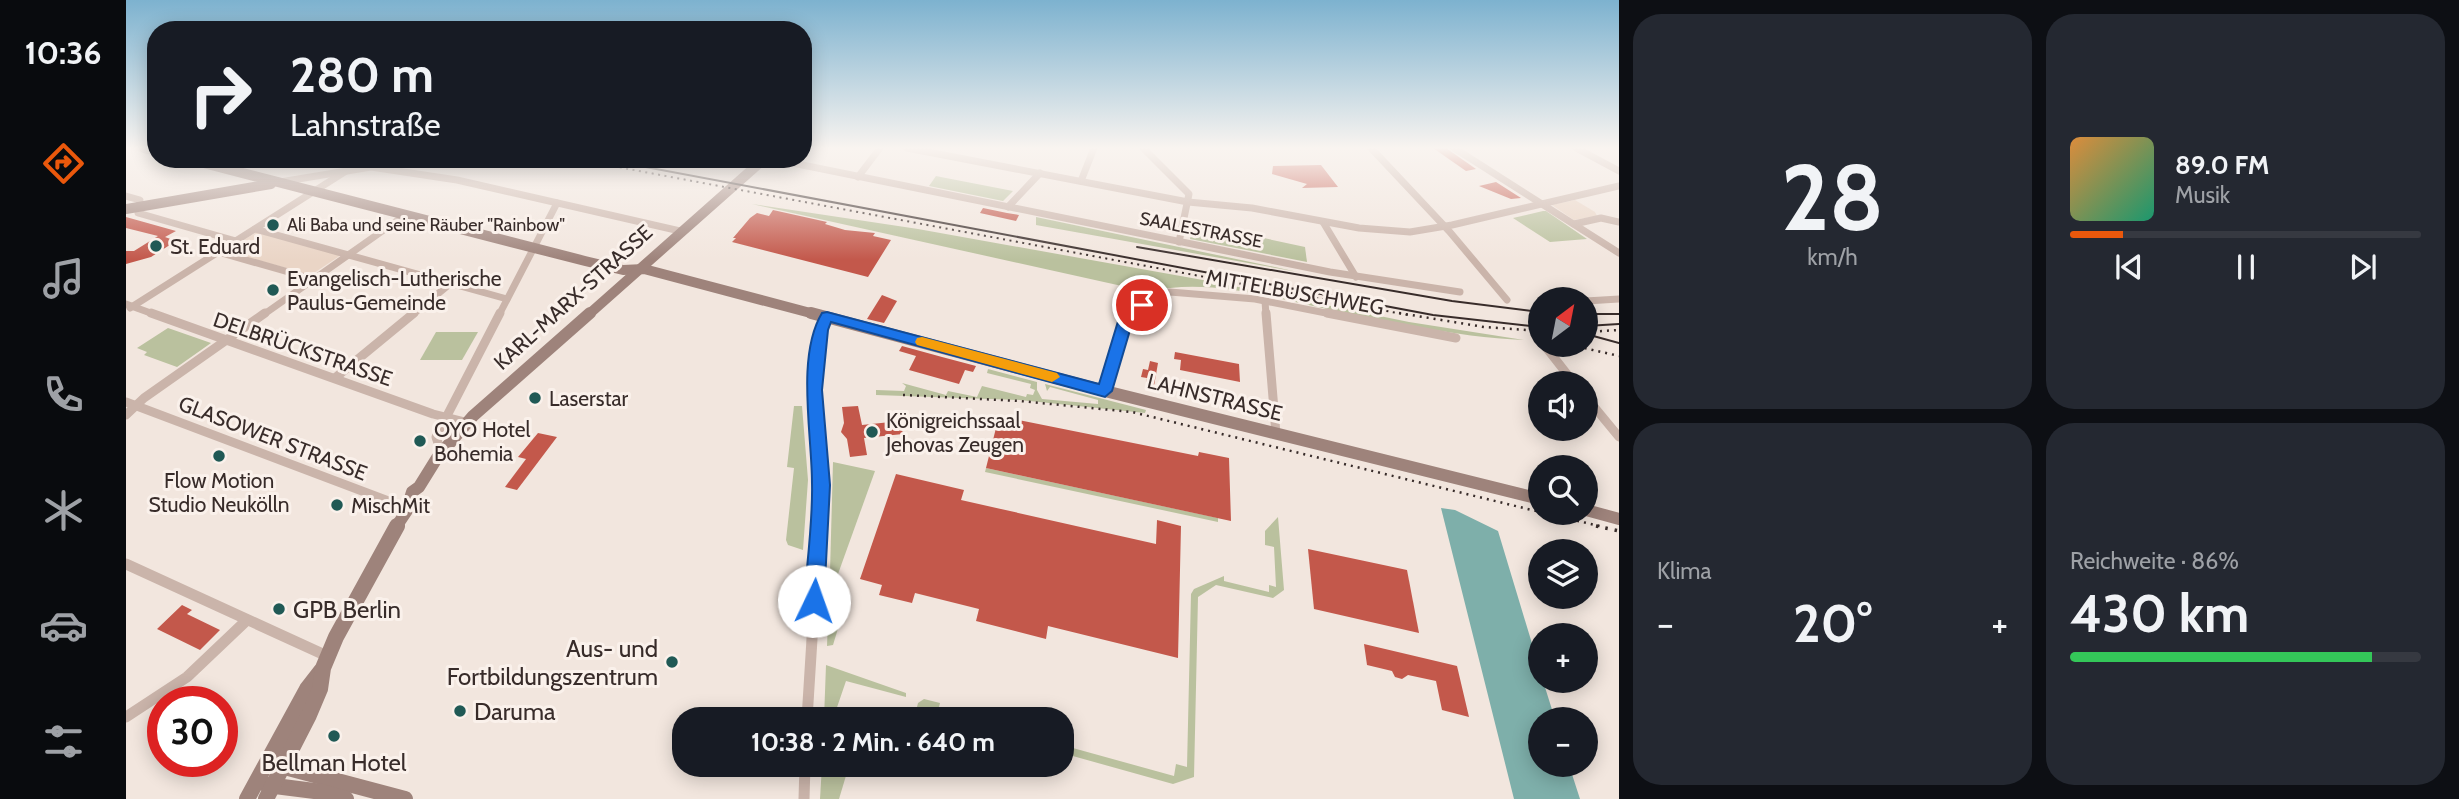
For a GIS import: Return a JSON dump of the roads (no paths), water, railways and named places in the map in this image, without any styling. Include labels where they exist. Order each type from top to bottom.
[{"type":"main road","points":[[292,185],[314,191]]},
{"type":"main road","points":[[275,765],[405,799]]},
{"type":"street","points":[[142,210],[158,203],[260,185]]},
{"type":"street","points":[[128,307],[324,185]]},
{"type":"street","points":[[480,185],[680,232]]},
{"type":"street","name":"KARL-MARX-STRASSE","points":[[725,192],[729,185]]},
{"type":"street","name":"KARL-MARX-STRASSE","points":[[260,792],[275,765],[307,689],[325,662],[385,543],[407,508],[419,495],[419,486],[441,452],[469,423],[481,416],[484,409],[637,270],[725,192],[737,185]]},
{"type":"street","name":"SAALESTRASSE","points":[[898,185],[1356,277],[1460,292]]},
{"type":"street","points":[[1008,208],[1029,185]]},
{"type":"street","points":[[1103,185],[1188,202],[1252,208],[1323,222],[1410,232],[1619,186]]},
{"type":"street","points":[[1180,242],[1188,202],[1188,192],[1181,185]]},
{"type":"street","points":[[1406,185],[1507,300]]},
{"type":"street","points":[[1514,185],[1619,253]]},
{"type":"street","name":"LAHNSTRASSE","points":[[314,191],[623,270],[650,270],[1105,391],[1528,496]]},
{"type":"street","points":[[142,210],[141,200],[129,197],[126,206],[236,241]]},
{"type":"street","name":"KARL-MARX-STRASSE","points":[[441,452],[436,438],[557,203]]},
{"type":"street","points":[[552,212],[570,206]]},
{"type":"street","points":[[126,415],[131,404],[405,215]]},
{"type":"street","points":[[1574,223],[1601,218],[1619,222]]},
{"type":"street","points":[[1323,222],[1356,277]]},
{"type":"street","points":[[255,229],[507,299]]},
{"type":"street","points":[[218,252],[313,279]]},
{"type":"street","points":[[335,378],[451,283]]},
{"type":"street","name":"MITTELBUSCHWEG","points":[[1105,391],[1126,318],[1140,306],[1176,292],[1265,301],[1456,338]]},
{"type":"street","points":[[1598,300],[1619,299]]},
{"type":"street","points":[[1265,301],[1276,434]]},
{"type":"street","name":"DELBRÜCKSTRASSE","points":[[128,307],[469,423]]},
{"type":"street","points":[[808,707],[821,485],[815,390],[820,330],[827,316]]},
{"type":"street","points":[[1554,357],[1565,371]]},
{"type":"street","name":"GLASOWER STRASSE","points":[[131,404],[407,508]]},
{"type":"street","points":[[1598,412],[1619,437]]},
{"type":"street","points":[[1598,513],[1619,519]]},
{"type":"street","points":[[126,564],[247,620],[325,662]]},
{"type":"street","points":[[126,716],[187,677],[247,620]]},
{"type":"street","points":[[804,799],[805,777]]},
{"type":"street","points":[[260,792],[322,792],[346,799]]},
{"type":"water","points":[[1441,508],[1455,510],[1498,531],[1528,630],[1528,693],[1547,693],[1551,707],[1528,707],[1528,777],[1573,777],[1580,799],[1514,799]]},
{"type":"tram line","points":[[743,185],[1433,315],[1528,326]]},
{"type":"tram line","points":[[1137,247],[1452,301],[1528,310]]},
{"type":"tram line","points":[[1598,314],[1619,314]]},
{"type":"tram line","points":[[1598,325],[1619,324]]},
{"type":"tram line","points":[[1598,337],[1619,343]]},
{"type":"railway","points":[[715,185],[1408,315]]},
{"type":"railway","points":[[1399,313],[1484,327],[1528,330]]},
{"type":"railway","points":[[1598,331],[1619,330]]},
{"type":"railway","points":[[1598,351],[1619,356]]},
{"type":"railway","points":[[903,395],[1020,401],[1132,412],[1528,509]]},
{"type":"railway","points":[[1595,525],[1604,527]]},
{"type":"railway","points":[[1596,526],[1619,531]]},
{"type":"place","name":"Ali Baba und seine Räuber \"Rainbow\"","points":[[273,225]]},
{"type":"place","name":"St. Eduard","points":[[156,246]]},
{"type":"place","name":"Evangelisch-Lutherische Paulus-Gemeinde","points":[[273,290]]},
{"type":"place","name":"Laserstar","points":[[535,398]]},
{"type":"place","name":"Königreichssaal Jehovas Zeugen","points":[[872,432]]},
{"type":"place","name":"OYO Hotel Bohemia","points":[[420,441]]},
{"type":"place","name":"Flow Motion Studio Neukölln","points":[[219,456]]},
{"type":"place","name":"MischMit","points":[[337,505]]},
{"type":"place","name":"GPB Berlin","points":[[279,609]]},
{"type":"place","name":"Aus- und Fortbildungszentrum","points":[[672,662]]},
{"type":"place","name":"Daruma","points":[[460,711]]},
{"type":"place","name":"Bellman Hotel","points":[[334,736]]}]
